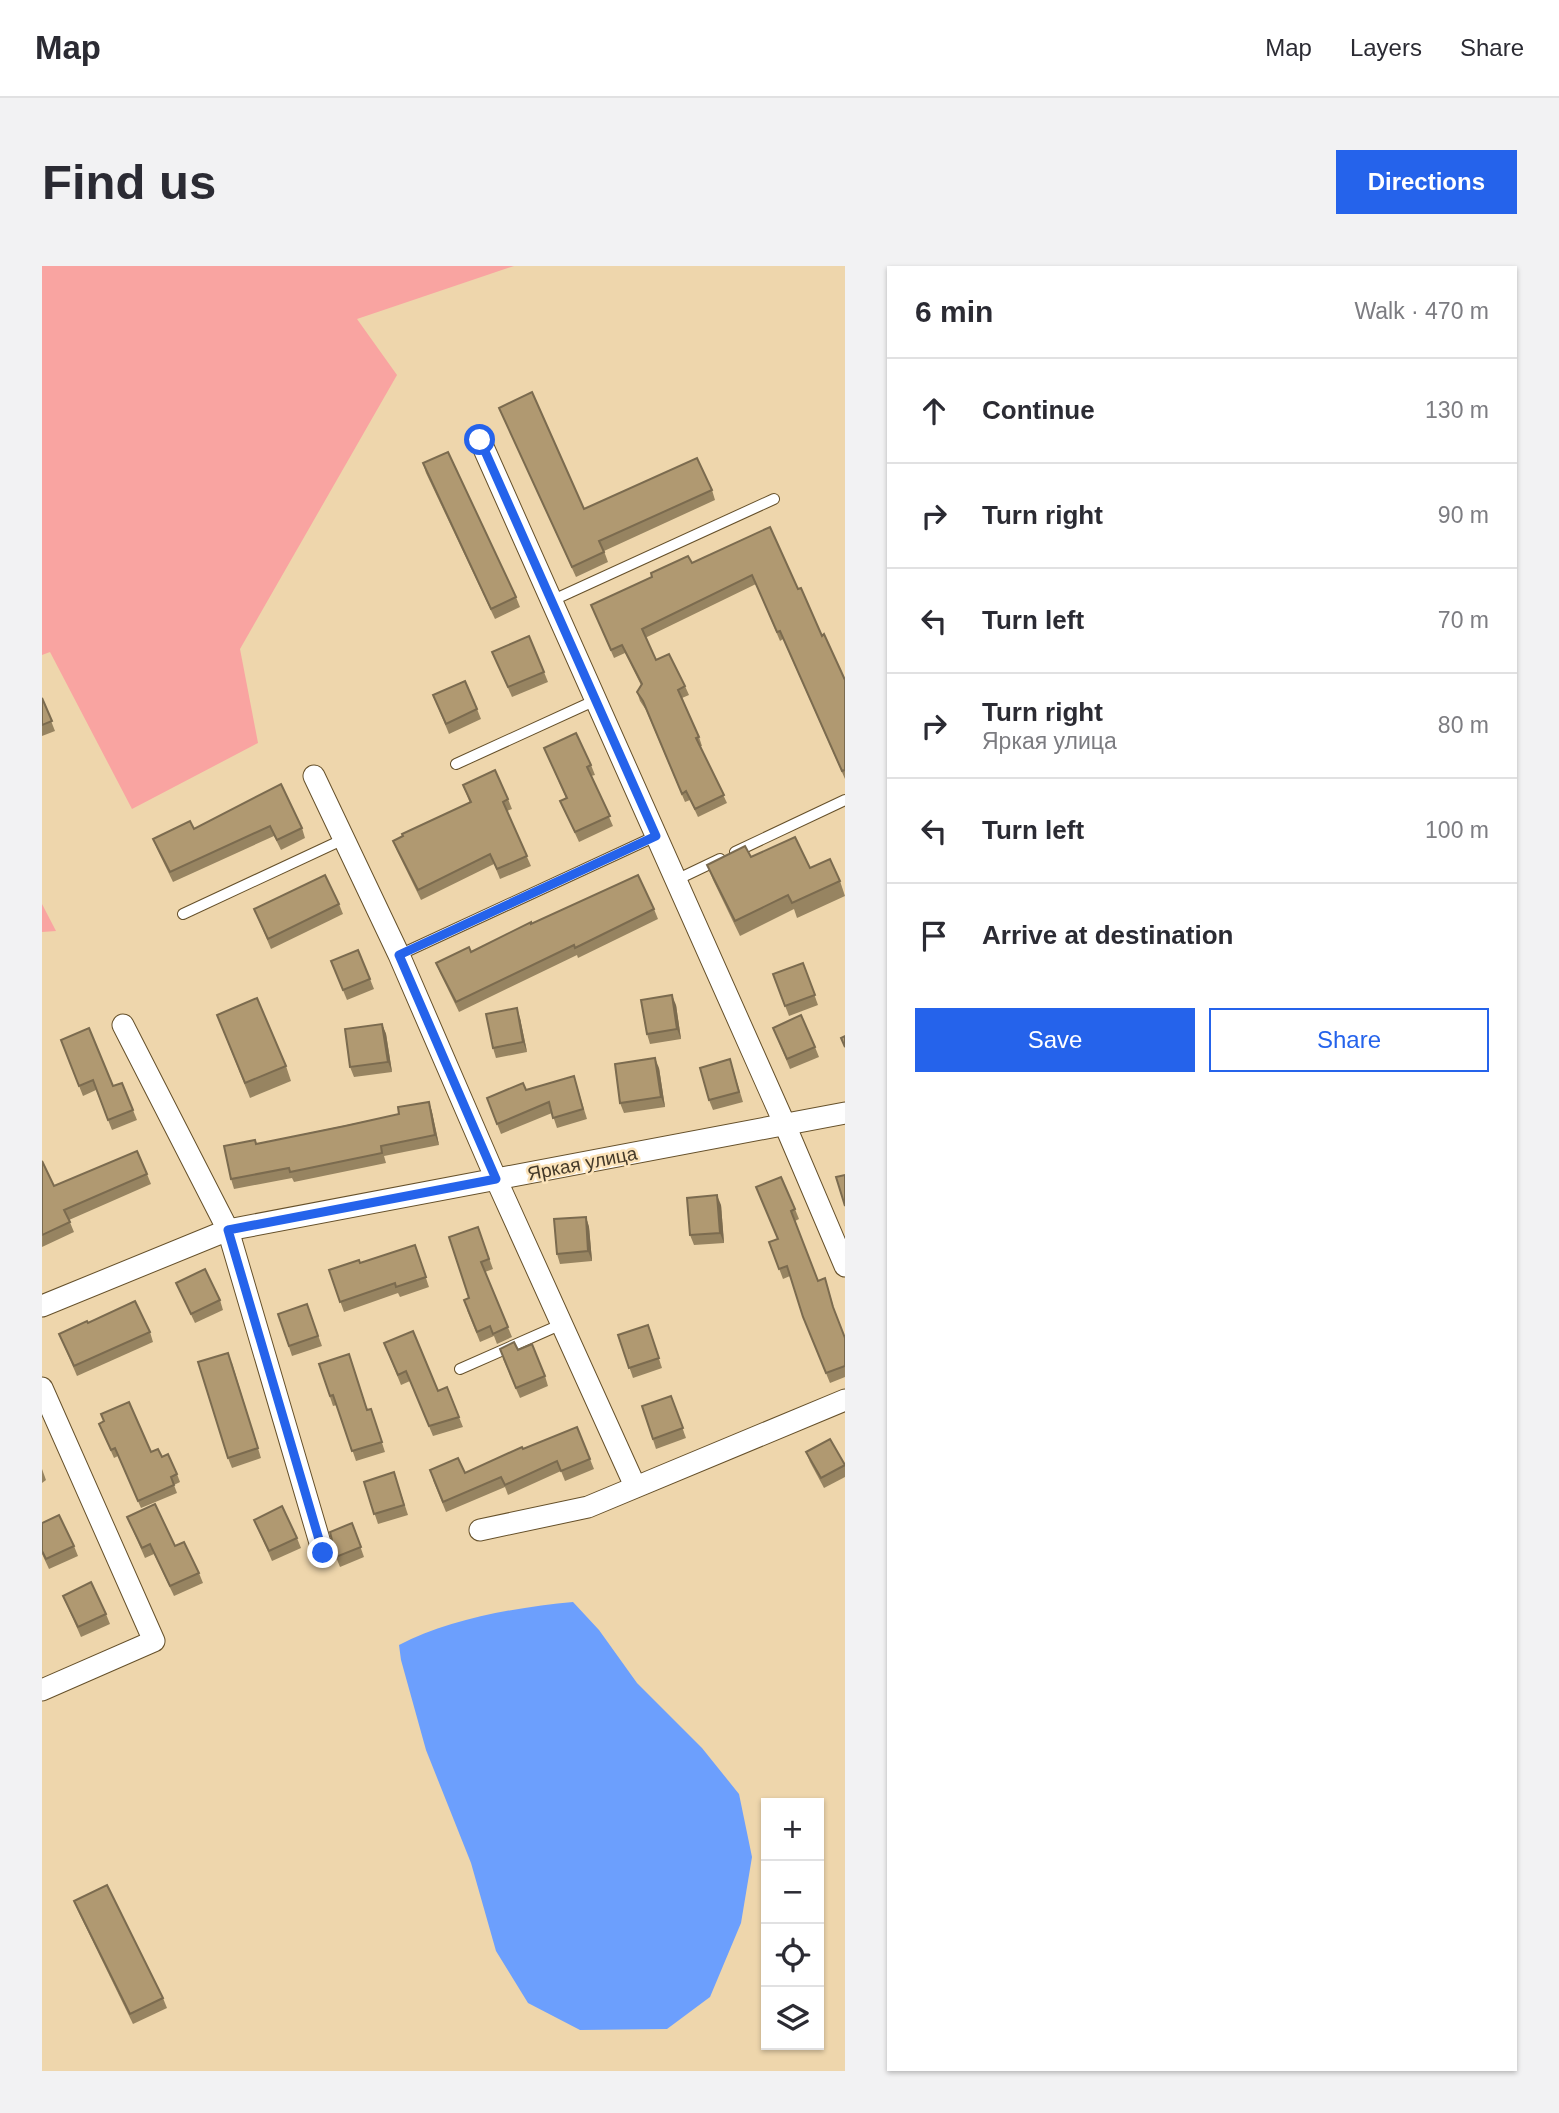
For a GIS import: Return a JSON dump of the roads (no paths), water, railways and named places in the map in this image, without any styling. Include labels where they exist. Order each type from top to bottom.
[{"type":"street","points":[[480,440],[785,1125],[845,1266]]},
{"type":"street","points":[[314,776],[399,955],[496,1179],[635,1486]]},
{"type":"street","points":[[123,1024],[228,1230],[323,1553]]},
{"type":"street","name":"Яркая улица","points":[[42,1306],[228,1230],[845,1114]]},
{"type":"street","points":[[42,1388],[153,1641],[42,1690]]},
{"type":"street","points":[[480,1530],[588,1507],[845,1400]]},
{"type":"lane","points":[[551,601],[774,499]]},
{"type":"lane","points":[[456,764],[596,700]]},
{"type":"lane","points":[[676,880],[845,800]]},
{"type":"lane","points":[[399,955],[656,836]]},
{"type":"lane","points":[[183,914],[344,839]]},
{"type":"lane","points":[[460,1369],[562,1324]]},
{"type":"water","points":[[573,1602],[599,1630],[637,1683],[702,1748],[739,1794],[752,1857],[741,1923],[710,1997],[667,2029],[580,2030],[528,2003],[496,1951],[471,1863],[426,1750],[401,1660],[399,1645],[439,1628],[507,1611]]}]
